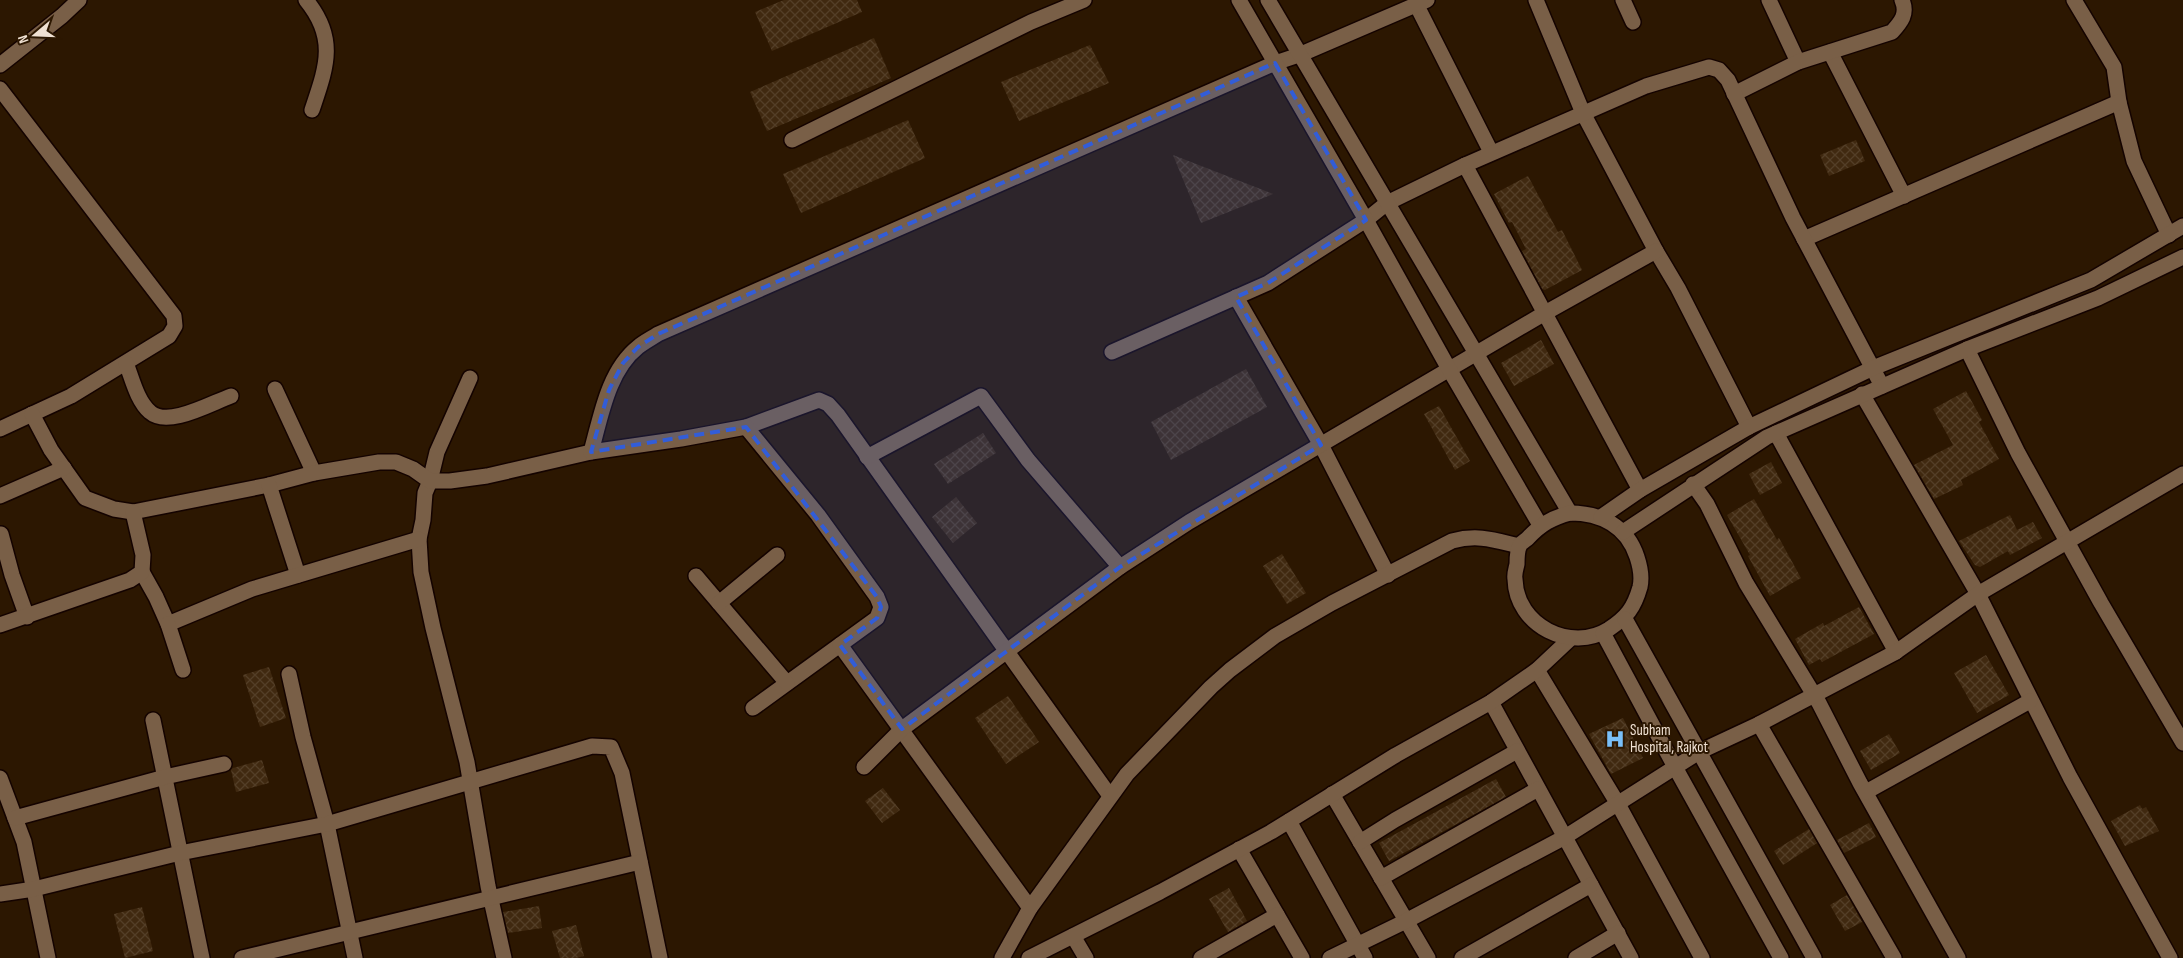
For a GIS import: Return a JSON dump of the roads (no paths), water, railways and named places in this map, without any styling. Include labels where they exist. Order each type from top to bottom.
[{"type":"street","points":[[0,65],[62,16],[79,0]]},
{"type":"street","points":[[306,0],[315,11],[324,34],[327,50],[326,67],[312,110]]},
{"type":"street","points":[[792,140],[1031,22],[1084,0]]},
{"type":"street","points":[[1239,0],[1540,525]]},
{"type":"street","points":[[1268,0],[1570,513]]},
{"type":"street","points":[[1536,0],[1583,113],[1656,251],[1678,288],[1749,427]]},
{"type":"street","points":[[1623,0],[1633,22]]},
{"type":"street","points":[[1769,0],[1798,62]]},
{"type":"street","points":[[2074,0],[2114,67],[2119,102],[2134,161],[2169,234]]},
{"type":"street","points":[[591,452],[609,390],[623,363],[638,347],[658,334],[1275,63],[1299,55],[1421,2],[1492,152]]},
{"type":"street","points":[[1734,94],[1798,62],[1892,32],[1903,20],[1908,2]]},
{"type":"street","points":[[1830,52],[1904,196]]},
{"type":"street","points":[[1112,352],[1268,283],[1366,220],[1387,203],[1492,152],[1646,86],[1709,67],[1719,70],[1728,80],[1804,239],[1882,386]]},
{"type":"street","points":[[0,89],[174,316],[175,326],[169,336],[71,396],[0,430]]},
{"type":"street","points":[[1804,239],[2119,102]]},
{"type":"street","points":[[1465,165],[1640,490]]},
{"type":"street","points":[[1601,517],[1640,490],[1749,427],[1873,368],[2091,280],[2183,226]]},
{"type":"street","points":[[864,767],[902,729],[1120,567],[1190,522],[1449,369],[1656,251]]},
{"type":"street","points":[[1623,532],[1693,484],[1776,433],[1967,349],[2098,298],[2183,257]]},
{"type":"street","points":[[1236,298],[1321,445],[1388,575]]},
{"type":"street","points":[[1967,349],[2018,453],[2183,743]]},
{"type":"street","points":[[126,363],[141,400],[150,412],[162,419],[174,418],[231,396]]},
{"type":"street","points":[[470,378],[437,452],[425,493],[423,520],[419,539],[421,572],[467,762],[469,783],[504,958]]},
{"type":"street","points":[[275,389],[314,473]]},
{"type":"street","points":[[1862,394],[1978,594],[2030,701],[2170,958]]},
{"type":"street","points":[[867,457],[981,396],[1028,460],[1120,567]]},
{"type":"street","points":[[32,414],[51,450],[85,498],[114,509],[133,512],[268,485],[314,473],[379,462],[396,462],[413,469],[430,481],[450,481],[487,476],[591,452],[746,427],[818,400],[828,404],[838,415],[1110,796]]},
{"type":"street","points":[[746,427],[818,515],[877,597],[881,607],[878,618],[753,708]]},
{"type":"street","points":[[1776,433],[1896,652]]},
{"type":"street","points":[[0,496],[64,468]]},
{"type":"street","points":[[1330,958],[1406,921],[1564,837],[1699,752],[1759,724],[1896,652],[1978,594],[2183,474]]},
{"type":"street","points":[[1693,484],[1707,504],[1746,583],[1814,694],[1958,958]]},
{"type":"street","points":[[268,485],[298,575]]},
{"type":"street","points":[[133,512],[143,555],[142,572],[168,624],[183,670]]},
{"type":"street","points":[[1570,513],[1586,513],[1601,517],[1623,532],[1634,548],[1640,566],[1640,584],[1635,603],[1625,619],[1591,638],[1570,639],[1549,633],[1532,620],[1520,601],[1514,580],[1519,546],[1540,525],[1554,517],[1570,513]]},
{"type":"street","points":[[1,534],[12,575],[27,617]]},
{"type":"street","points":[[1002,958],[1030,908],[1127,774],[1230,670],[1275,636],[1332,603],[1452,541],[1468,536],[1519,546]]},
{"type":"street","points":[[168,624],[252,589],[419,539]]},
{"type":"street","points":[[719,603],[777,555]]},
{"type":"street","points":[[0,625],[130,580],[142,572]]},
{"type":"street","points":[[696,576],[787,683]]},
{"type":"street","points":[[1625,619],[1814,958]]},
{"type":"street","points":[[1603,633],[1781,958]]},
{"type":"street","points":[[1029,958],[1239,849],[1289,821],[1396,755],[1491,702],[1537,670],[1570,639]]},
{"type":"street","points":[[840,645],[1030,908]]},
{"type":"street","points":[[1537,670],[1618,804],[1702,958]]},
{"type":"street","points":[[289,674],[303,737],[327,824],[355,958]]},
{"type":"street","points":[[1866,792],[2030,701]]},
{"type":"street","points":[[1491,702],[1631,958]]},
{"type":"street","points":[[153,720],[202,958]]},
{"type":"street","points":[[1759,724],[1894,958]]},
{"type":"street","points":[[0,894],[34,889],[180,853],[327,824],[592,746],[611,747],[622,773],[660,958]]},
{"type":"street","points":[[1360,842],[1395,820],[1518,751]]},
{"type":"street","points":[[15,818],[165,777],[224,764]]},
{"type":"street","points":[[0,778],[24,842],[48,958]]},
{"type":"street","points":[[1381,878],[1538,789]]},
{"type":"street","points":[[1332,794],[1428,958]]},
{"type":"street","points":[[1289,821],[1365,958]]},
{"type":"street","points":[[1239,849],[1302,958]]},
{"type":"street","points":[[242,958],[640,862]]},
{"type":"street","points":[[1462,958],[1591,885]]},
{"type":"street","points":[[1201,958],[1277,915]]},
{"type":"street","points":[[1576,958],[1618,934]]},
{"type":"street","points":[[1073,936],[1086,958]]},
{"type":"place","name":"Subham Hospital, Rajkot","points":[[1615,739]]}]
